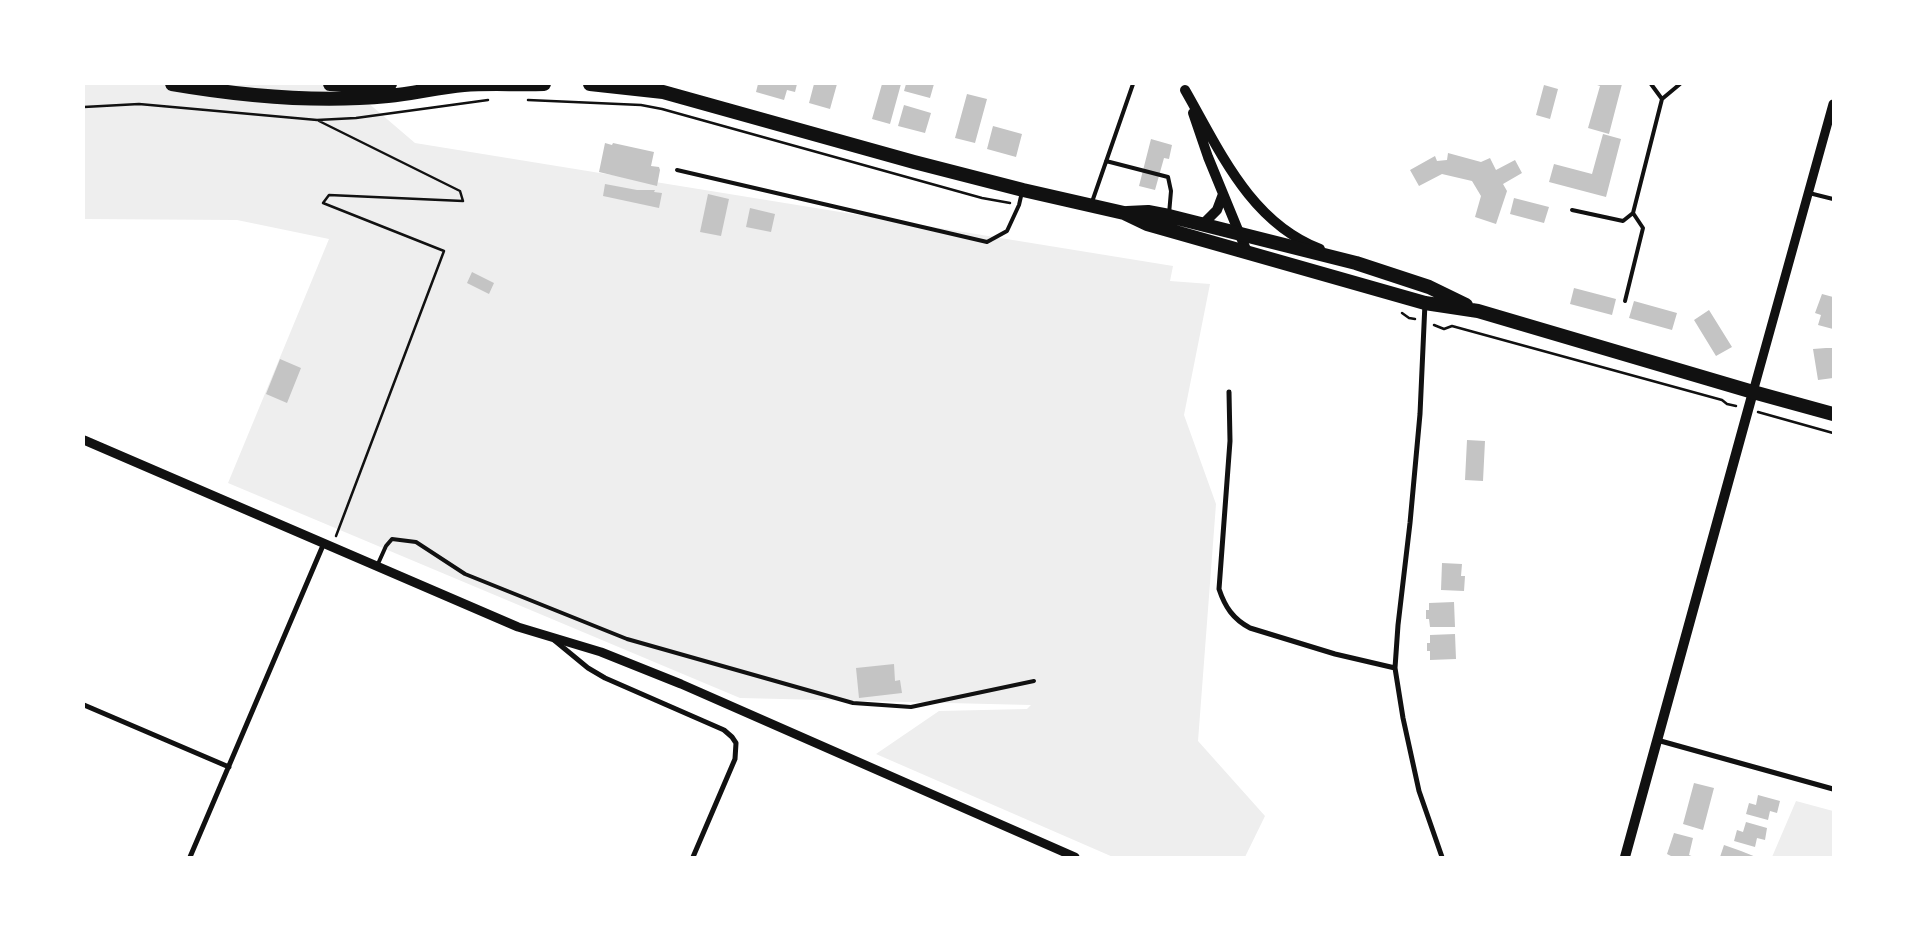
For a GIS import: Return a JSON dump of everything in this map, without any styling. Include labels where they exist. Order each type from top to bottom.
[{"type":"highway","points":[[172,84],[213,91],[270,97],[351,98],[389,96],[464,85],[544,84]]},
{"type":"highway","points":[[330,84],[362,86],[390,84]]},
{"type":"highway","points":[[590,84],[663,92],[905,160],[1124,213],[1147,224],[1425,303],[1478,311],[1833,414]]},
{"type":"highway","points":[[1124,213],[1148,212],[1169,216],[1356,263],[1429,287],[1478,311]]},
{"type":"main road","points":[[1184,87],[1208,157],[1248,252]]},
{"type":"main road","points":[[1184,87],[1239,184],[1252,200],[1269,217],[1294,236],[1314,247],[1356,263]]},
{"type":"main road","points":[[1202,225],[1217,210],[1223,194]]},
{"type":"main road","points":[[1625,857],[1753,392]]},
{"type":"street","points":[[1753,392],[1833,104]]},
{"type":"street","points":[[1425,303],[1420,414],[1395,668],[1403,718],[1419,791],[1442,857]]},
{"type":"street","points":[[1229,392],[1230,441],[1219,589],[1229,611],[1238,622],[1250,628],[1335,654],[1395,668]]},
{"type":"street","points":[[84,440],[518,627],[601,652],[681,684],[1075,857]]},
{"type":"street","points":[[190,857],[328,545]]},
{"type":"street","points":[[552,638],[588,668],[605,678],[706,721],[724,730],[736,743],[735,759],[693,857]]},
{"type":"street","points":[[84,705],[229,767]]},
{"type":"street","points":[[1657,740],[1833,789]]},
{"type":"lane","points":[[1092,205],[1133,84]]},
{"type":"lane","points":[[1651,84],[1662,99]]},
{"type":"lane","points":[[1572,210],[1623,220],[1633,213],[1662,99],[1680,84]]},
{"type":"lane","points":[[1106,161],[1168,177],[1171,191],[1169,216]]},
{"type":"lane","points":[[677,170],[987,242],[1007,231],[1019,205],[1023,190]]},
{"type":"lane","points":[[1809,192],[1833,199]]},
{"type":"lane","points":[[1625,301],[1643,228],[1633,213]]},
{"type":"lane","points":[[377,566],[386,546],[392,539],[416,542],[465,574],[627,639],[853,703],[911,707],[1034,682]]},
{"type":"path","points":[[84,106],[139,104],[317,120],[356,118],[492,99]]},
{"type":"path","points":[[521,100],[641,105],[662,109],[982,198],[1019,205]]},
{"type":"path","points":[[317,120],[460,191],[463,201],[329,195],[323,203],[444,251],[328,545]]},
{"type":"path","points":[[1399,312],[1413,318]]},
{"type":"path","points":[[1439,326],[1444,329],[1452,326],[1722,400],[1727,404],[1833,433]]},
{"type":"shaded area","points":[[84,84],[346,84],[415,143],[1173,266],[1170,281],[1210,284],[1184,415],[1216,504],[1198,741],[1265,816],[1245,857],[1113,857],[876,754],[939,711],[1027,709],[1031,705],[740,698],[228,483],[329,239],[237,220],[84,219]]},
{"type":"shaded area","points":[[1796,801],[1833,811],[1833,857],[1772,857]]},
{"type":"building","points":[[758,84],[797,84],[795,92],[787,90],[784,100],[756,92]]},
{"type":"building","points":[[814,84],[837,84],[830,109],[809,103]]},
{"type":"building","points":[[882,84],[901,84],[890,124],[872,119]]},
{"type":"building","points":[[906,84],[934,84],[930,98],[904,91]]},
{"type":"building","points":[[1594,84],[1622,84],[1609,134],[1588,128],[1600,86]]},
{"type":"building","points":[[1544,85],[1558,89],[1550,119],[1536,115]]},
{"type":"building","points":[[967,94],[987,99],[975,143],[955,138]]},
{"type":"building","points":[[904,105],[931,113],[925,133],[898,126]]},
{"type":"building","points":[[993,126],[1022,134],[1016,157],[987,149]]},
{"type":"building","points":[[1603,134],[1621,139],[1606,197],[1549,182],[1554,164],[1592,174]]},
{"type":"building","points":[[1151,139],[1172,145],[1169,159],[1164,158],[1155,190],[1139,186]]},
{"type":"building","points":[[605,143],[654,152],[651,166],[659,167],[660,170],[657,186],[599,172]]},
{"type":"building","points":[[1448,153],[1481,162],[1490,158],[1496,170],[1515,160],[1522,173],[1503,184],[1507,191],[1496,224],[1475,217],[1481,196],[1472,181],[1442,174],[1419,186],[1410,170],[1435,156],[1437,161],[1447,160]]},
{"type":"building","points":[[605,184],[637,190],[655,190],[654,192],[662,193],[659,208],[603,196]]},
{"type":"building","points":[[708,194],[729,199],[721,236],[700,232]]},
{"type":"building","points":[[1514,198],[1549,207],[1544,223],[1510,214]]},
{"type":"building","points":[[750,208],[775,214],[771,232],[746,227]]},
{"type":"building","points":[[472,272],[494,283],[489,294],[467,283]]},
{"type":"building","points":[[1574,288],[1616,299],[1612,315],[1570,304]]},
{"type":"building","points":[[1822,294],[1833,297],[1833,329],[1818,325],[1821,315],[1815,313]]},
{"type":"building","points":[[1634,301],[1677,313],[1672,330],[1629,318]]},
{"type":"building","points":[[1709,310],[1732,347],[1716,356],[1694,320]]},
{"type":"building","points":[[1833,348],[1833,378],[1818,380],[1813,349]]},
{"type":"building","points":[[280,359],[301,368],[287,403],[266,394]]},
{"type":"building","points":[[1467,440],[1485,441],[1483,481],[1465,480]]},
{"type":"building","points":[[1442,563],[1462,564],[1461,576],[1465,576],[1464,591],[1441,590]]},
{"type":"building","points":[[1454,602],[1455,627],[1430,627],[1429,619],[1426,619],[1426,610],[1429,610],[1429,603]]},
{"type":"building","points":[[1455,634],[1456,659],[1430,660],[1430,651],[1427,651],[1427,643],[1430,643],[1430,635]]},
{"type":"building","points":[[894,664],[895,681],[900,680],[902,693],[859,698],[856,668]]},
{"type":"building","points":[[1694,783],[1714,788],[1703,830],[1683,824]]},
{"type":"building","points":[[1758,795],[1780,801],[1777,813],[1770,811],[1768,820],[1746,814],[1749,803],[1756,805]]},
{"type":"building","points":[[1746,822],[1767,828],[1765,840],[1757,838],[1755,847],[1734,841],[1737,830],[1743,832]]},
{"type":"building","points":[[1674,833],[1693,838],[1689,855],[1694,857],[1673,857],[1667,854]]},
{"type":"building","points":[[1724,845],[1741,851],[1756,857],[1720,857]]}]
